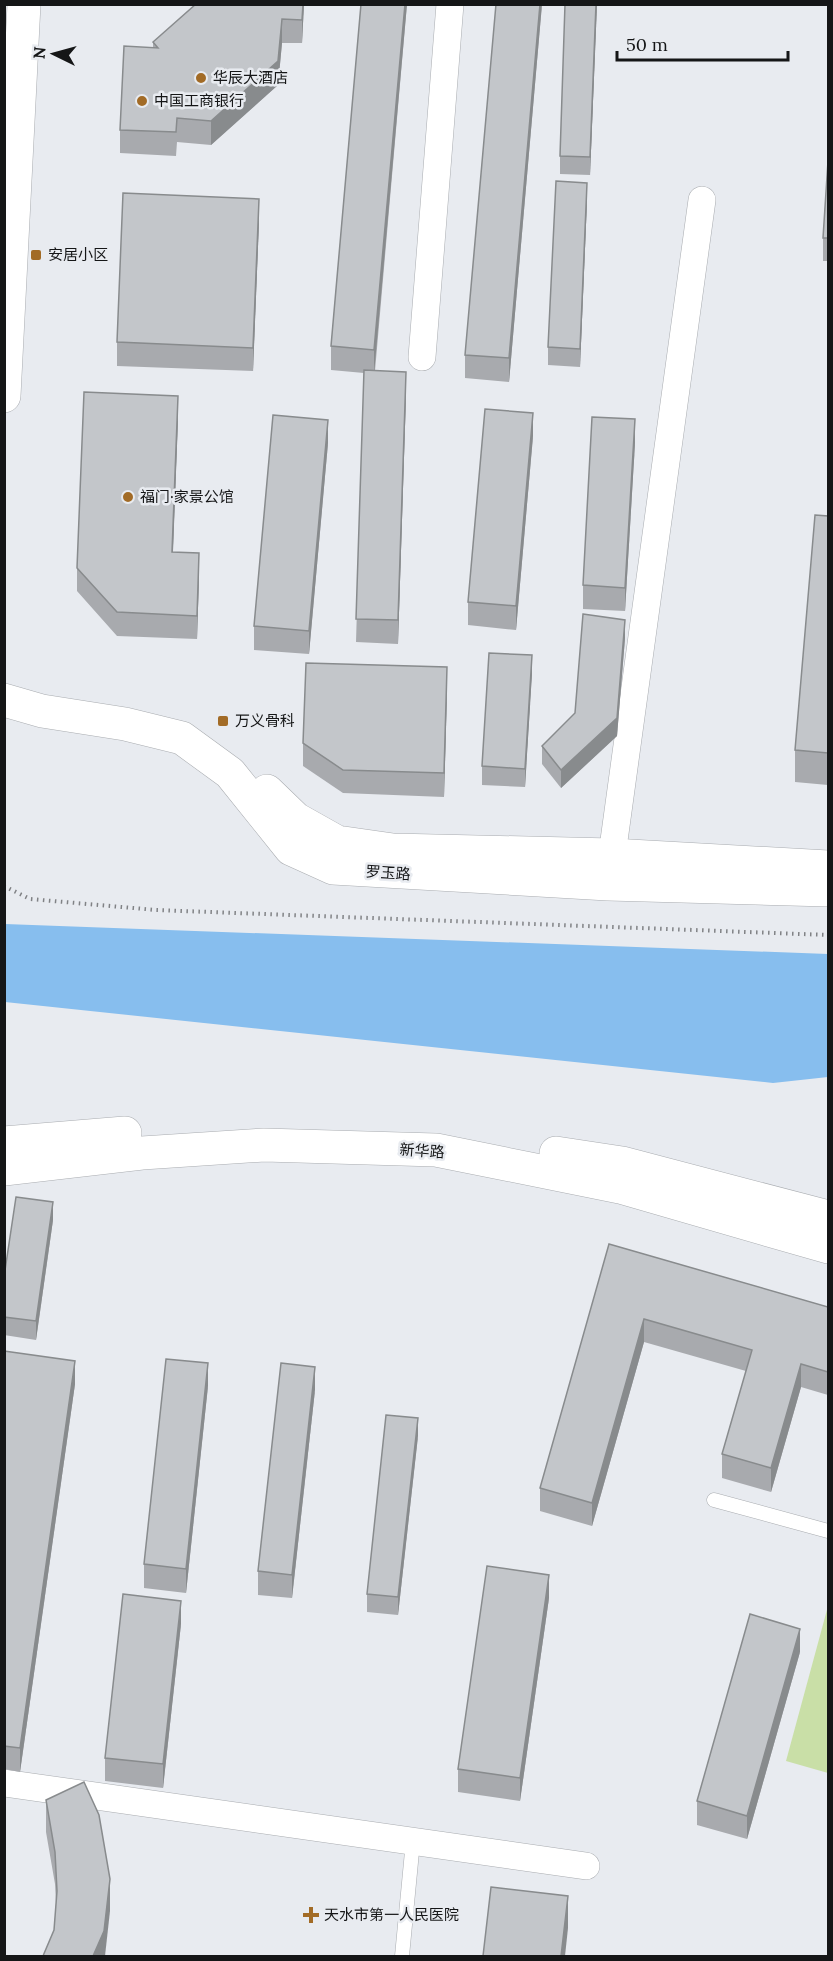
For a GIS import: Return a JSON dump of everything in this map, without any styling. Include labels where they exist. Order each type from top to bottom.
[{"type":"main road","points":[[4,396],[24,4]]},
{"type":"main road","name":"罗玉路","points":[[4,698],[69,694],[179,716],[225,746],[296,819],[337,842],[393,850],[612,855],[828,867]]},
{"type":"main road","name":"罗玉路","points":[[4,698],[42,711],[125,724],[182,738],[230,773],[291,849],[333,868],[597,884],[828,890]]},
{"type":"main road","name":"新华路","points":[[4,1143],[140,1132],[258,1127],[442,1137],[622,1162],[828,1217]]},
{"type":"main road","name":"新华路","points":[[4,1169],[142,1153],[264,1145],[436,1150],[620,1187],[828,1247]]},
{"type":"street","points":[[422,357],[450,4]]},
{"type":"street","points":[[612,855],[702,200]]},
{"type":"street","points":[[4,1783],[586,1866]]},
{"type":"lane","points":[[714,1500],[828,1531]]},
{"type":"lane","points":[[402,1956],[413,1841]]},
{"type":"path","points":[[4,886],[30,900],[156,910],[828,935]]},
{"type":"green space","points":[[828,1606],[828,1773],[786,1761]]},
{"type":"water","points":[[5,924],[828,954],[828,1077],[773,1083],[5,1002]]},
{"type":"building","name":"华辰大酒店","points":[[196,4],[303,4],[302,20],[282,19],[278,61],[211,121],[177,118],[176,132],[120,130],[124,46],[158,48],[153,42]]},
{"type":"building","points":[[361,4],[405,4],[374,350],[331,346]]},
{"type":"building","points":[[496,4],[540,4],[509,358],[465,355]]},
{"type":"building","points":[[565,4],[596,4],[590,157],[560,156]]},
{"type":"building","points":[[828,161],[828,238],[823,238]]},
{"type":"building","points":[[556,181],[587,183],[580,349],[548,347]]},
{"type":"building","points":[[123,193],[259,199],[253,348],[117,342]]},
{"type":"building","points":[[364,370],[406,372],[398,620],[356,619]]},
{"type":"building","name":"福门·家景公馆","points":[[84,392],[178,396],[172,552],[199,553],[197,616],[117,612],[77,568]]},
{"type":"building","points":[[485,409],[533,413],[516,606],[468,602]]},
{"type":"building","points":[[273,415],[328,420],[309,631],[254,626]]},
{"type":"building","points":[[592,417],[635,419],[625,588],[583,585]]},
{"type":"building","points":[[815,515],[828,516],[828,753],[795,750]]},
{"type":"building","points":[[583,614],[625,620],[617,718],[561,770],[542,746],[575,713]]},
{"type":"building","points":[[489,653],[532,655],[525,769],[482,766]]},
{"type":"building","points":[[306,663],[447,667],[444,773],[343,770],[303,743]]},
{"type":"building","points":[[16,1197],[53,1202],[36,1321],[4,1317],[4,1277]]},
{"type":"building","points":[[609,1244],[828,1307],[828,1372],[801,1364],[771,1468],[722,1454],[752,1350],[644,1319],[592,1503],[540,1488]]},
{"type":"building","points":[[4,1351],[75,1361],[20,1748],[4,1746]]},
{"type":"building","points":[[166,1359],[208,1363],[186,1569],[144,1564]]},
{"type":"building","points":[[281,1363],[315,1367],[292,1575],[258,1571]]},
{"type":"building","points":[[386,1415],[418,1418],[398,1597],[367,1594]]},
{"type":"building","points":[[487,1566],[549,1575],[520,1778],[458,1769]]},
{"type":"building","points":[[123,1594],[181,1601],[163,1764],[105,1758]]},
{"type":"building","points":[[750,1614],[800,1629],[747,1816],[697,1801]]},
{"type":"building","points":[[84,1782],[99,1815],[110,1879],[104,1931],[93,1956],[43,1956],[54,1930],[57,1891],[55,1852],[46,1800]]},
{"type":"building","points":[[491,1887],[568,1896],[561,1956],[483,1956]]},
{"type":"place","name":"华辰大酒店","points":[[201,78]]},
{"type":"place","name":"中国工商银行","points":[[142,101]]},
{"type":"place","name":"安居小区","points":[[36,255]]},
{"type":"place","name":"福门·家景公馆","points":[[128,497]]},
{"type":"place","name":"万义骨科","points":[[223,721]]},
{"type":"place","name":"天水市第一人民医院","points":[[311,1915]]}]
